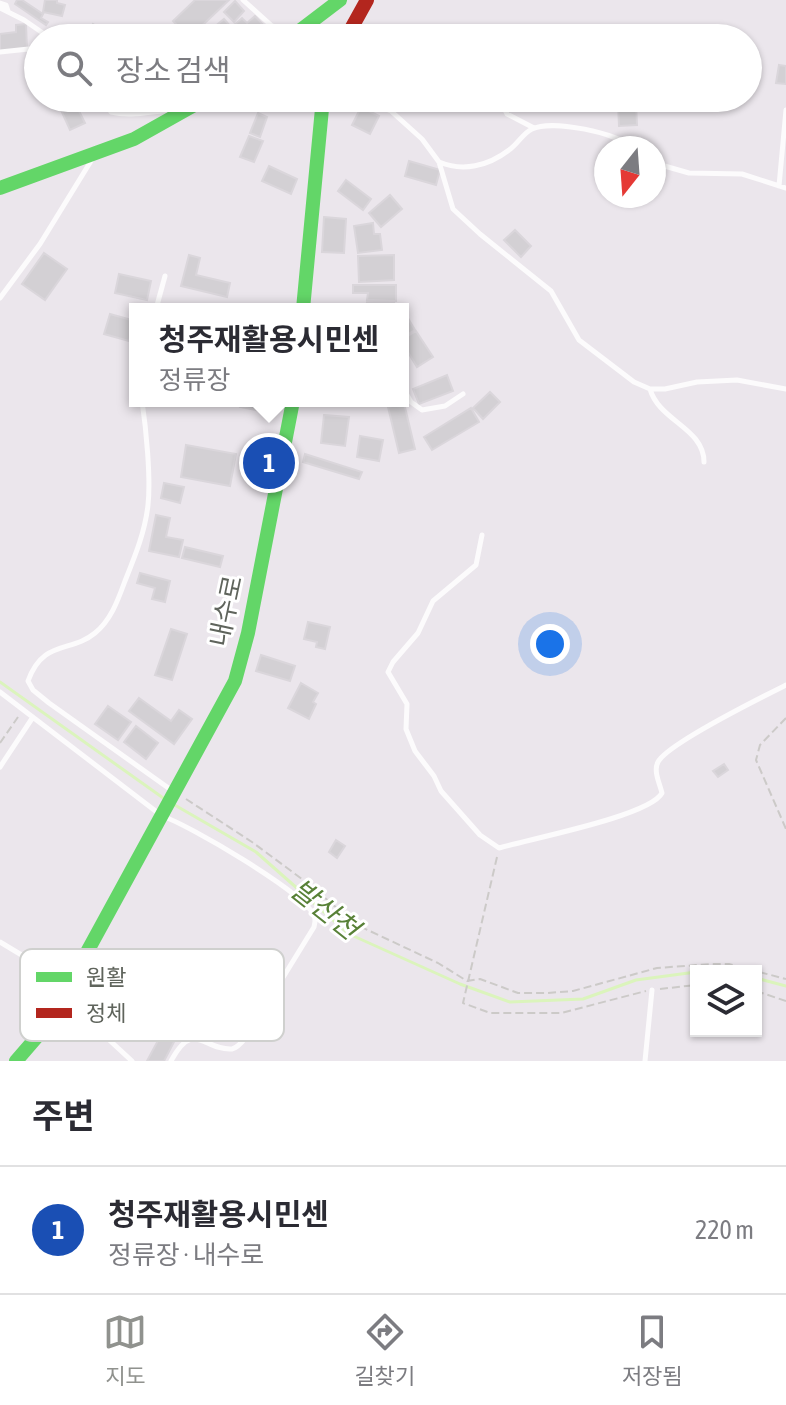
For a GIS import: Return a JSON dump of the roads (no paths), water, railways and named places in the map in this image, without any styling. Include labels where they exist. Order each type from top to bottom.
[{"type":"street","points":[[311,24],[340,0]]},
{"type":"street","points":[[354,24],[367,0]]},
{"type":"street","points":[[0,188],[93,156],[186,112]]},
{"type":"street","points":[[304,303],[322,112]]},
{"type":"street","name":"내수로","points":[[88,949],[235,681],[248,633],[292,407]]},
{"type":"street","name":"내수로","points":[[16,1061],[32,1041]]},
{"type":"lane","points":[[243,0],[270,24]]},
{"type":"lane","points":[[0,5],[27,24]]},
{"type":"lane","points":[[0,52],[24,49]]},
{"type":"lane","points":[[666,166],[689,173],[742,174],[783,187],[786,110]]},
{"type":"lane","points":[[111,112],[129,116],[147,112]]},
{"type":"lane","points":[[392,112],[422,139],[439,162],[453,209],[551,291],[579,340],[634,382],[650,389],[665,389],[697,382],[737,380],[786,389]]},
{"type":"lane","points":[[506,112],[535,128]]},
{"type":"lane","points":[[439,162],[453,168],[478,166],[509,150],[531,129],[546,126],[613,136]]},
{"type":"lane","points":[[0,298],[40,244],[93,156]]},
{"type":"lane","points":[[158,303],[165,276]]},
{"type":"lane","points":[[650,389],[660,408],[697,439],[704,452],[704,462]]},
{"type":"lane","points":[[409,398],[422,410],[445,406],[463,394]]},
{"type":"lane","points":[[142,407],[149,501],[141,540],[119,596],[107,620],[93,635],[44,656],[28,681],[33,690],[49,703],[174,794]]},
{"type":"lane","points":[[482,535],[476,565],[433,601],[418,633],[388,672],[407,704],[406,729],[409,738],[441,791],[480,835],[499,848],[588,825],[654,802],[662,793],[656,771],[661,758],[725,716],[786,685]]},
{"type":"lane","points":[[0,692],[163,814],[280,884],[309,908],[316,922],[284,975]]},
{"type":"lane","points":[[0,767],[33,717]]},
{"type":"lane","points":[[0,942],[20,954]]},
{"type":"lane","points":[[645,1061],[652,990]]},
{"type":"lane","points":[[110,1041],[132,1061]]},
{"type":"lane","points":[[171,1061],[179,1046],[190,1041]]},
{"type":"lane","points":[[201,1041],[231,1049],[242,1041]]},
{"type":"waterway","name":"발산천","points":[[0,682],[166,800]]},
{"type":"waterway","name":"발산천","points":[[173,804],[256,852],[349,934],[460,984],[510,1002],[583,999],[636,980],[690,973]]},
{"type":"waterway","name":"발산천","points":[[762,980],[786,986]]},
{"type":"place","name":"청주재활용시민센","points":[[269,463]]}]
